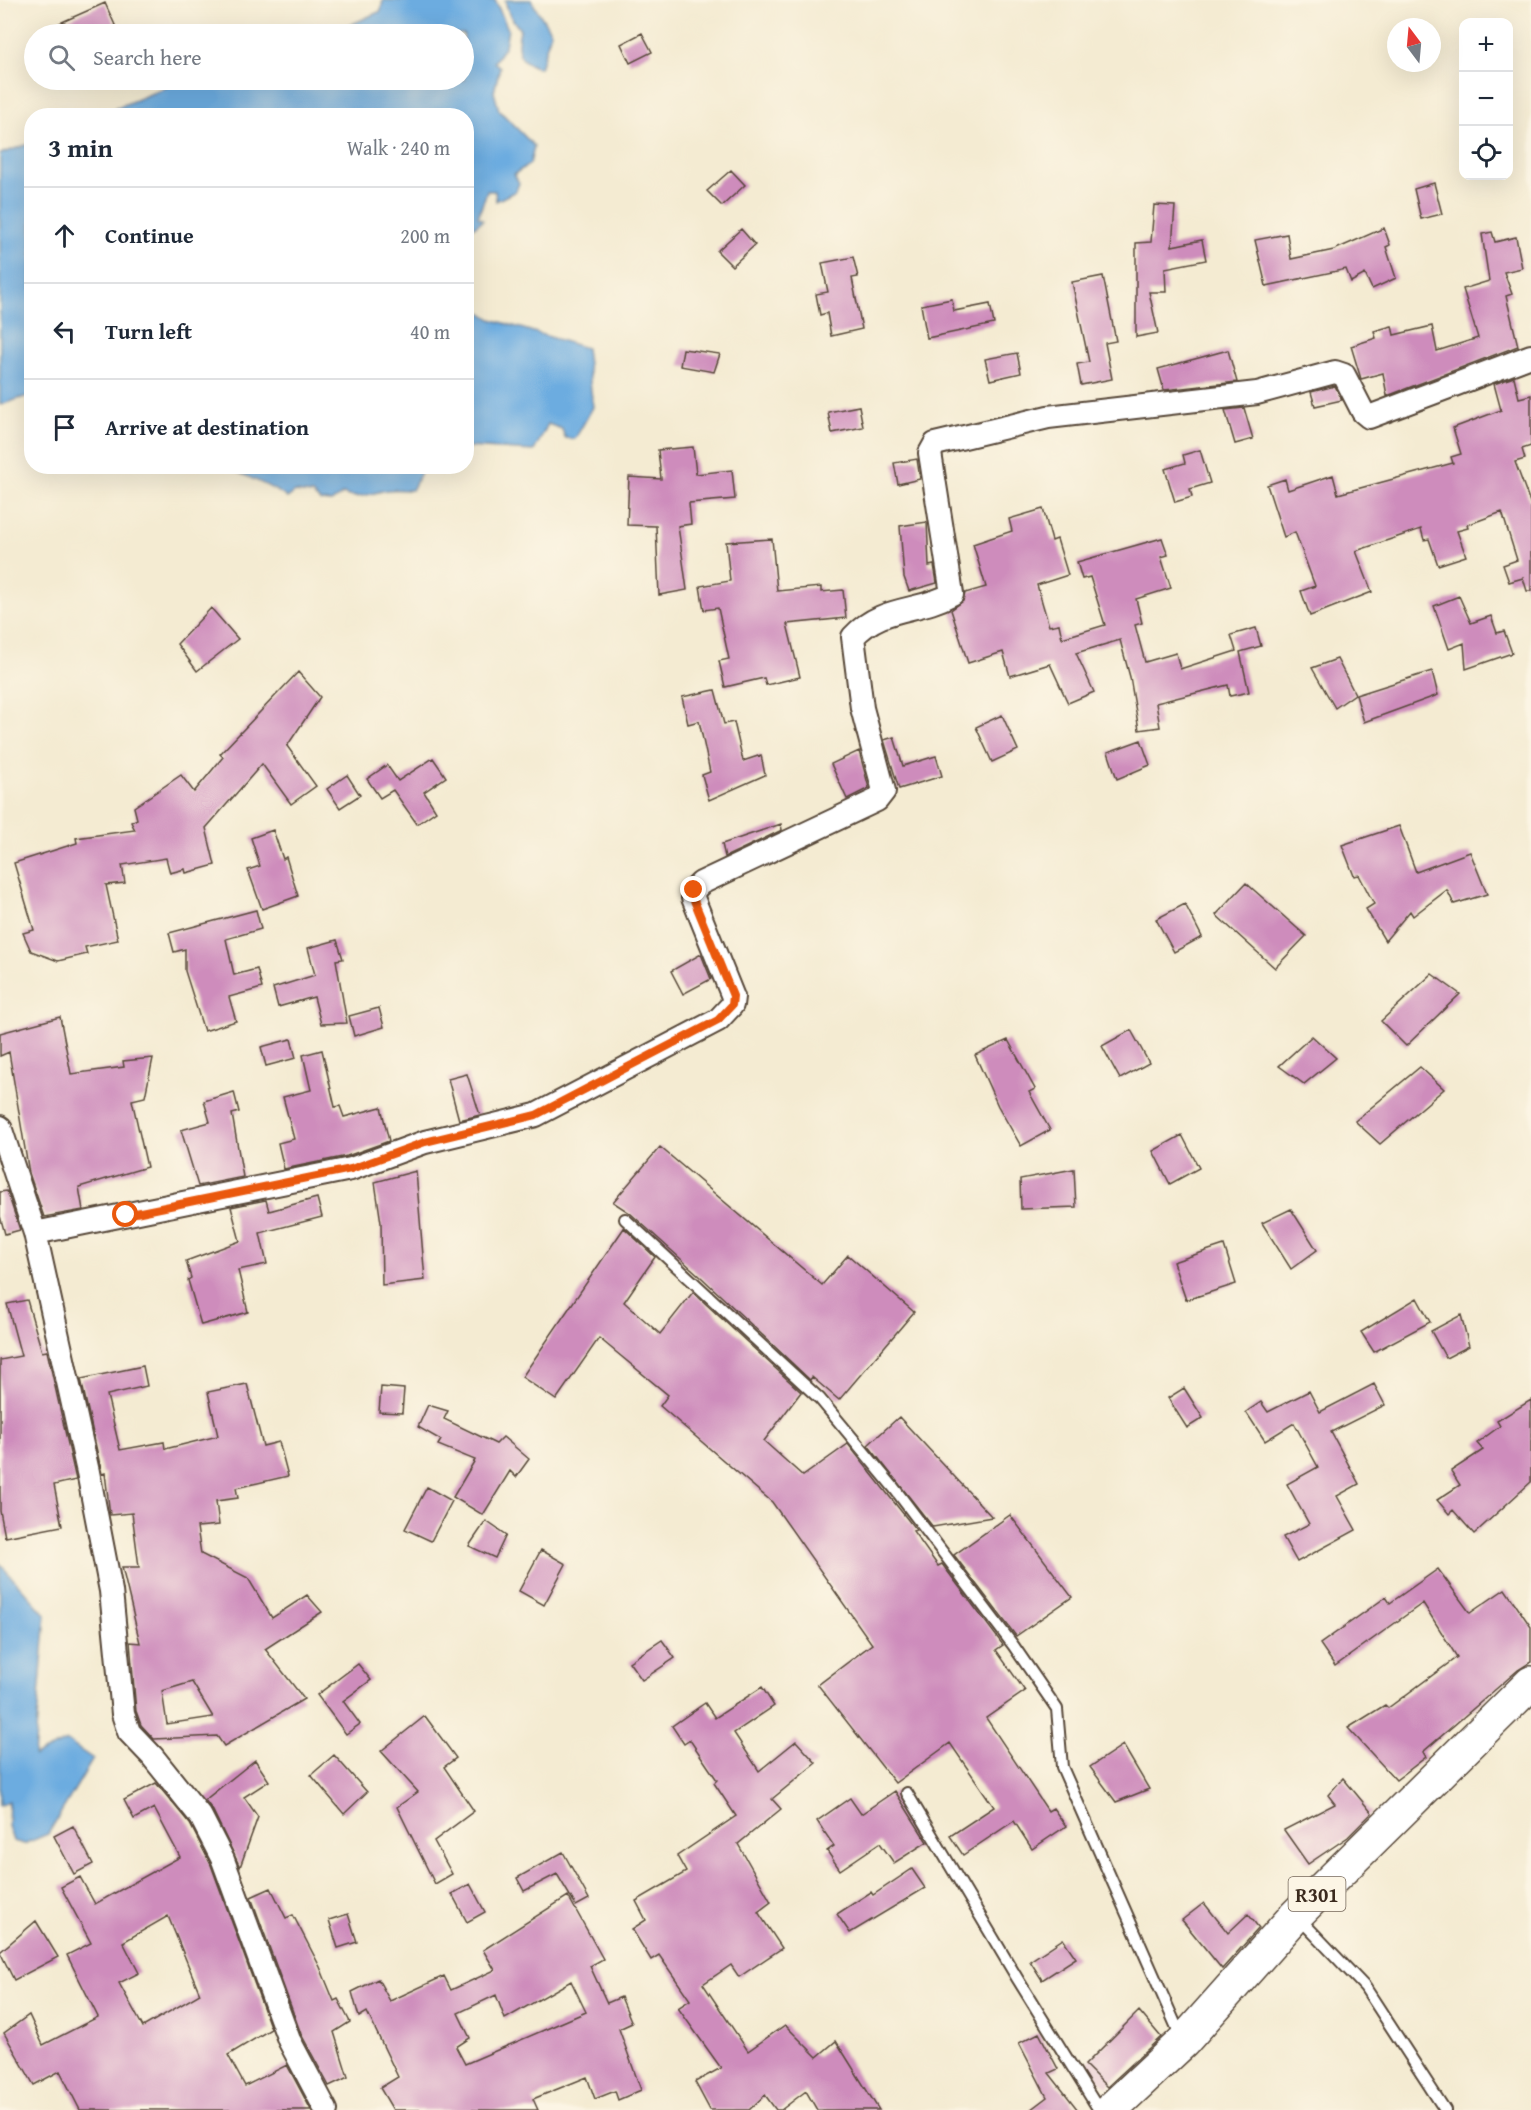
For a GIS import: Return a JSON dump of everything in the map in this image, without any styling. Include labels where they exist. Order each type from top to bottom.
[{"type":"main road","name":"R301","points":[[1110,2110],[1183,2042],[1296,1915],[1531,1683]]},
{"type":"street","points":[[35,1233],[351,1169],[425,1142],[536,1115],[718,1020],[732,1005],[733,996],[693,898],[694,890],[701,883],[878,800],[884,791],[862,708],[853,637],[865,623],[882,615],[952,594],[930,453],[935,444],[1048,417],[1257,393],[1335,372],[1344,375],[1363,412],[1369,417],[1531,356]]},
{"type":"street","points":[[0,1127],[35,1233],[88,1472],[111,1592],[123,1714],[129,1732],[152,1756],[201,1817],[223,1860],[289,2040],[326,2110]]},
{"type":"lane","points":[[625,1219],[820,1400],[901,1497],[1013,1645],[1057,1709],[1062,1767],[1183,2042]]},
{"type":"lane","points":[[907,1793],[1099,2110]]},
{"type":"lane","points":[[1296,1915],[1365,1987],[1445,2110]]},
{"type":"water","points":[[383,0],[495,0],[508,29],[505,46],[494,62],[500,67],[494,92],[499,110],[534,146],[530,164],[514,174],[519,183],[516,191],[496,201],[495,191],[487,191],[478,217],[483,220],[474,227],[474,108],[116,108],[160,90],[474,90],[474,24],[352,24],[381,11]]},
{"type":"water","points":[[505,0],[531,0],[551,32],[540,68],[527,63],[520,55],[518,44],[520,30],[509,14]]},
{"type":"water","points":[[24,145],[24,397],[0,405],[0,154]]},
{"type":"water","points":[[474,307],[491,319],[586,348],[593,407],[575,439],[565,438],[562,429],[548,424],[534,451],[474,447]]},
{"type":"water","points":[[242,474],[420,474],[412,490],[387,490],[354,497],[343,494],[331,502],[320,501],[312,494],[295,492],[287,498]]},
{"type":"water","points":[[0,1564],[46,1615],[34,1756],[67,1741],[93,1759],[48,1834],[24,1844],[13,1841],[8,1826],[9,1801],[0,1806]]},
{"type":"building","points":[[105,3],[114,24],[58,24]]},
{"type":"building","points":[[642,33],[652,52],[630,63],[621,44]]},
{"type":"building","points":[[731,170],[745,185],[722,206],[707,191]]},
{"type":"building","points":[[1434,183],[1442,214],[1421,219],[1414,189]]},
{"type":"building","points":[[1154,205],[1175,206],[1172,246],[1202,240],[1206,260],[1165,268],[1166,292],[1149,292],[1158,333],[1136,337],[1136,243],[1151,242]]},
{"type":"building","points":[[1384,228],[1390,245],[1386,247],[1396,278],[1372,289],[1365,274],[1351,282],[1346,269],[1266,286],[1255,240],[1287,234],[1291,259],[1334,250]]},
{"type":"building","points":[[741,229],[755,245],[732,266],[717,251]]},
{"type":"building","points":[[1492,232],[1495,242],[1516,237],[1522,268],[1504,272],[1512,294],[1506,296],[1518,346],[1387,396],[1383,373],[1361,379],[1351,346],[1376,338],[1374,331],[1392,326],[1394,335],[1432,326],[1437,351],[1478,338],[1463,289],[1489,281],[1482,234]]},
{"type":"building","points":[[853,257],[858,277],[852,278],[862,329],[831,336],[827,313],[820,315],[816,294],[828,292],[822,263]]},
{"type":"building","points":[[1103,276],[1116,341],[1105,343],[1112,379],[1081,385],[1077,364],[1089,362],[1072,282]]},
{"type":"building","points":[[952,299],[954,311],[990,304],[994,324],[927,338],[921,305]]},
{"type":"building","points":[[683,349],[720,354],[714,372],[680,366]]},
{"type":"building","points":[[1228,350],[1237,382],[1164,390],[1158,369]]},
{"type":"building","points":[[1017,353],[1021,373],[990,380],[985,359]]},
{"type":"building","points":[[1514,377],[1519,398],[1531,395],[1531,446],[1522,449],[1525,459],[1515,462],[1531,505],[1531,591],[1527,591],[1523,578],[1509,582],[1503,565],[1517,560],[1502,512],[1457,531],[1466,556],[1438,565],[1429,539],[1424,540],[1421,529],[1356,551],[1372,592],[1310,616],[1301,591],[1315,586],[1295,532],[1284,537],[1267,485],[1285,479],[1288,490],[1333,475],[1338,494],[1453,463],[1451,457],[1461,454],[1453,428],[1501,410],[1494,384]]},
{"type":"building","points":[[1335,386],[1342,400],[1315,406],[1311,392]]},
{"type":"building","points":[[859,406],[863,427],[832,433],[828,412]]},
{"type":"building","points":[[1244,408],[1253,439],[1235,444],[1225,410]]},
{"type":"building","points":[[693,447],[696,474],[732,470],[735,499],[689,503],[691,524],[678,526],[687,590],[659,595],[656,526],[627,525],[629,477],[661,479],[658,450]]},
{"type":"building","points":[[1200,450],[1210,483],[1190,489],[1192,497],[1175,502],[1165,469],[1185,463],[1183,455]]},
{"type":"building","points":[[917,459],[920,479],[898,484],[894,463]]},
{"type":"building","points":[[1043,509],[1052,541],[1057,539],[1068,575],[1037,585],[1049,626],[1059,624],[1062,638],[1105,625],[1090,577],[1082,579],[1077,562],[1162,538],[1168,555],[1161,557],[1171,588],[1136,599],[1142,623],[1135,625],[1145,662],[1176,653],[1180,669],[1236,651],[1231,635],[1256,628],[1261,646],[1240,652],[1249,692],[1230,696],[1228,685],[1156,703],[1160,727],[1139,730],[1130,677],[1120,640],[1076,653],[1094,692],[1068,703],[1050,664],[1010,676],[1003,652],[968,663],[951,610],[963,601],[965,593],[986,587],[973,544],[1012,531],[1009,519]]},
{"type":"building","points":[[927,522],[929,566],[934,565],[937,583],[909,591],[904,577],[900,526]]},
{"type":"building","points":[[772,539],[777,591],[821,587],[821,592],[843,590],[846,618],[787,624],[800,677],[766,685],[764,678],[725,687],[719,661],[729,659],[718,608],[704,610],[700,586],[730,581],[726,542]]},
{"type":"building","points":[[1459,596],[1471,623],[1491,616],[1497,633],[1504,631],[1512,653],[1466,669],[1464,643],[1449,649],[1434,606]]},
{"type":"building","points":[[211,608],[238,639],[197,671],[177,644]]},
{"type":"building","points":[[1337,659],[1355,694],[1335,708],[1312,668]]},
{"type":"building","points":[[1432,671],[1438,695],[1364,722],[1356,695]]},
{"type":"building","points":[[298,672],[320,697],[287,746],[316,786],[291,804],[262,764],[206,828],[215,865],[186,873],[185,869],[170,873],[166,858],[122,865],[125,883],[106,885],[118,940],[85,947],[87,954],[58,961],[31,951],[23,933],[34,930],[14,863],[77,843],[76,838],[135,830],[131,822],[137,819],[134,807],[181,775],[194,792],[223,757],[220,754]]},
{"type":"building","points":[[715,690],[724,724],[734,722],[743,761],[761,755],[765,775],[709,800],[702,775],[710,772],[699,721],[688,724],[682,697]]},
{"type":"building","points":[[1002,715],[1018,750],[992,762],[976,727]]},
{"type":"building","points":[[894,737],[903,766],[936,756],[942,776],[899,789],[884,740]]},
{"type":"building","points":[[1141,740],[1150,765],[1117,779],[1108,752]]},
{"type":"building","points":[[859,751],[869,788],[847,799],[831,764]]},
{"type":"building","points":[[433,758],[446,777],[424,792],[436,811],[417,824],[393,790],[380,798],[367,779],[387,765],[398,781]]},
{"type":"building","points":[[347,775],[360,795],[340,808],[327,789]]},
{"type":"building","points":[[781,824],[782,830],[725,857],[722,844]]},
{"type":"building","points":[[1399,826],[1416,872],[1470,852],[1487,894],[1454,904],[1447,890],[1413,916],[1410,911],[1385,941],[1366,909],[1374,904],[1359,875],[1354,876],[1342,845]]},
{"type":"building","points":[[273,830],[283,859],[286,857],[298,896],[262,909],[248,870],[260,866],[251,838]]},
{"type":"building","points":[[1246,883],[1306,936],[1275,968],[1216,915]]},
{"type":"building","points":[[1185,904],[1202,937],[1174,952],[1156,919]]},
{"type":"building","points":[[256,910],[261,929],[226,939],[234,975],[257,969],[262,988],[229,997],[236,1021],[204,1031],[185,971],[185,949],[174,952],[169,933]]},
{"type":"building","points":[[337,940],[343,959],[336,960],[347,1023],[321,1024],[314,997],[278,1007],[273,988],[315,975],[308,948]]},
{"type":"building","points":[[701,954],[711,979],[683,994],[671,971]]},
{"type":"building","points":[[1432,974],[1460,994],[1406,1046],[1381,1021]]},
{"type":"building","points":[[379,1008],[384,1027],[354,1036],[349,1016]]},
{"type":"building","points":[[60,1017],[71,1074],[124,1067],[123,1061],[153,1058],[145,1097],[132,1100],[147,1167],[79,1187],[83,1210],[44,1217],[29,1173],[9,1052],[0,1056],[0,1033]]},
{"type":"building","points":[[1131,1030],[1149,1063],[1120,1079],[1102,1046]]},
{"type":"building","points":[[1312,1036],[1336,1058],[1304,1084],[1279,1066]]},
{"type":"building","points":[[291,1039],[296,1058],[266,1066],[261,1047]]},
{"type":"building","points":[[1008,1040],[1035,1089],[1029,1092],[1050,1130],[1021,1146],[998,1106],[975,1055]]},
{"type":"building","points":[[322,1050],[335,1107],[340,1106],[344,1117],[381,1107],[389,1141],[347,1156],[284,1169],[278,1143],[294,1139],[283,1097],[311,1090],[303,1055]]},
{"type":"building","points":[[1420,1067],[1444,1089],[1380,1144],[1355,1121]]},
{"type":"building","points":[[467,1074],[480,1115],[459,1120],[448,1079]]},
{"type":"building","points":[[234,1092],[239,1112],[232,1114],[243,1177],[198,1186],[181,1130],[210,1122],[204,1101]]},
{"type":"building","points":[[1182,1135],[1199,1168],[1170,1184],[1153,1151]]},
{"type":"building","points":[[660,1147],[822,1285],[848,1255],[914,1312],[839,1400],[812,1377],[810,1380],[702,1278],[630,1213],[613,1202]]},
{"type":"building","points":[[1074,1169],[1076,1207],[1021,1209],[1020,1179]]},
{"type":"building","points":[[416,1171],[425,1280],[382,1285],[381,1223],[375,1182]]},
{"type":"building","points":[[7,1191],[20,1230],[5,1234],[0,1216],[0,1192]]},
{"type":"building","points":[[317,1198],[322,1217],[260,1233],[267,1264],[238,1270],[248,1312],[201,1325],[188,1280],[191,1278],[186,1261],[240,1241],[231,1207],[266,1200],[269,1211]]},
{"type":"building","points":[[1291,1209],[1317,1250],[1291,1269],[1262,1223]]},
{"type":"building","points":[[624,1228],[655,1257],[624,1302],[660,1334],[693,1292],[801,1392],[764,1441],[803,1476],[848,1444],[916,1530],[913,1531],[938,1566],[942,1564],[1003,1645],[996,1650],[1025,1691],[986,1718],[1048,1811],[1053,1808],[1066,1826],[1032,1849],[1014,1821],[963,1855],[950,1836],[994,1807],[950,1743],[895,1783],[818,1685],[872,1644],[772,1502],[660,1406],[668,1395],[599,1338],[556,1400],[522,1377]]},
{"type":"building","points":[[1224,1245],[1236,1284],[1186,1300],[1173,1262]]},
{"type":"building","points":[[1417,1298],[1430,1322],[1374,1352],[1361,1332]]},
{"type":"building","points":[[27,1300],[42,1352],[47,1351],[76,1480],[54,1485],[62,1526],[5,1537],[0,1511],[0,1360],[21,1356],[7,1304]]},
{"type":"building","points":[[1461,1315],[1469,1346],[1446,1358],[1431,1331]]},
{"type":"building","points":[[143,1366],[147,1386],[107,1395],[120,1450],[164,1442],[165,1449],[218,1436],[208,1392],[247,1384],[263,1446],[279,1442],[288,1476],[236,1488],[238,1498],[216,1501],[219,1525],[197,1527],[201,1554],[248,1578],[272,1618],[307,1595],[322,1612],[265,1649],[304,1699],[224,1746],[217,1736],[154,1739],[141,1725],[136,1711],[130,1642],[140,1643],[122,1567],[139,1567],[132,1513],[110,1515],[105,1473],[102,1474],[81,1379]],"holes":[[[192,1682],[213,1717],[167,1724],[162,1691]]]},
{"type":"building","points":[[1374,1384],[1385,1405],[1331,1432],[1359,1484],[1337,1496],[1356,1530],[1297,1562],[1283,1537],[1309,1524],[1287,1484],[1318,1467],[1294,1423],[1265,1441],[1246,1412],[1261,1402],[1268,1412],[1309,1391],[1320,1412]]},
{"type":"building","points":[[381,1387],[404,1389],[402,1413],[379,1412]]},
{"type":"building","points":[[1184,1388],[1203,1418],[1187,1428],[1168,1398]]},
{"type":"building","points":[[1531,1400],[1531,1482],[1474,1534],[1453,1510],[1449,1514],[1437,1500],[1460,1485],[1451,1471],[1483,1450],[1477,1443],[1500,1426],[1497,1421]]},
{"type":"building","points":[[428,1405],[448,1411],[444,1419],[496,1444],[503,1437],[529,1459],[516,1477],[510,1471],[483,1515],[453,1497],[475,1460],[438,1445],[441,1440],[418,1427]]},
{"type":"building","points":[[899,1417],[992,1517],[933,1527],[868,1445]]},
{"type":"building","points":[[427,1487],[452,1501],[431,1541],[405,1529]]},
{"type":"building","points":[[1010,1515],[1072,1597],[1016,1636],[954,1555]]},
{"type":"building","points":[[486,1521],[506,1535],[495,1558],[469,1546]]},
{"type":"building","points":[[541,1550],[566,1564],[544,1605],[519,1591]]},
{"type":"building","points":[[1438,1569],[1470,1613],[1505,1589],[1531,1627],[1531,1662],[1518,1670],[1423,1752],[1426,1757],[1396,1780],[1348,1728],[1385,1705],[1388,1708],[1457,1657],[1423,1603],[1335,1666],[1320,1644],[1386,1597],[1390,1603]]},
{"type":"building","points":[[662,1640],[675,1658],[642,1680],[629,1662]]},
{"type":"building","points":[[358,1664],[371,1680],[343,1701],[360,1724],[346,1734],[317,1695]]},
{"type":"building","points":[[762,1687],[774,1706],[734,1733],[759,1771],[796,1741],[816,1763],[772,1799],[781,1809],[738,1844],[771,1902],[758,1912],[782,1948],[739,1977],[731,1965],[703,1984],[748,2051],[785,2025],[817,2057],[836,2041],[879,2110],[817,2110],[806,2091],[781,2110],[776,2110],[765,2095],[749,2110],[710,2110],[695,2082],[721,2068],[678,2008],[690,2000],[659,1955],[651,1960],[632,1929],[646,1920],[636,1901],[686,1872],[677,1856],[736,1816],[714,1783],[717,1780],[690,1740],[684,1744],[672,1726],[705,1703],[715,1718]]},
{"type":"building","points":[[425,1716],[456,1758],[444,1767],[474,1811],[434,1841],[452,1874],[435,1884],[397,1807],[418,1792],[381,1751]]},
{"type":"building","points":[[1123,1745],[1149,1789],[1116,1802],[1090,1767]]},
{"type":"building","points":[[334,1755],[367,1792],[344,1814],[311,1775]]},
{"type":"building","points":[[255,1760],[269,1781],[244,1797],[258,1817],[240,1867],[213,1811],[205,1800]]},
{"type":"building","points":[[1343,1778],[1372,1813],[1348,1837],[1308,1864],[1284,1830],[1335,1804],[1328,1795]]},
{"type":"building","points":[[156,1783],[190,1824],[211,1865],[271,2029],[228,2055],[245,2086],[287,2065],[311,2110],[80,2110],[60,2071],[34,2085],[4,2033],[29,2015],[43,2045],[98,2017],[67,1955],[91,1943],[61,1887],[80,1877],[95,1904],[180,1857],[154,1808],[134,1819],[124,1800]],"holes":[[[168,1916],[200,1994],[143,2027],[119,1983],[139,1973],[123,1942]]]},
{"type":"building","points":[[895,1791],[927,1842],[894,1863],[880,1843],[840,1870],[827,1851],[834,1846],[817,1821],[850,1798],[861,1814]]},
{"type":"building","points":[[73,1826],[93,1864],[74,1874],[54,1836]]},
{"type":"building","points":[[563,1852],[589,1899],[576,1906],[557,1874],[524,1891],[517,1878]]},
{"type":"building","points":[[912,1869],[925,1888],[850,1933],[837,1914],[871,1892],[873,1895]]},
{"type":"building","points":[[470,1884],[485,1912],[467,1922],[452,1894]]},
{"type":"building","points":[[271,1888],[286,1918],[293,1915],[320,1967],[334,2001],[338,1999],[350,2022],[334,2032],[348,2077],[329,2086],[301,2034],[251,1897]]},
{"type":"building","points":[[568,1896],[603,1959],[590,1966],[607,2003],[621,1997],[632,2023],[619,2029],[641,2090],[618,2100],[615,2091],[595,2099],[587,2077],[533,2099],[538,2110],[393,2110],[380,2088],[398,2077],[367,2012],[359,2017],[352,1992],[378,1979],[390,2001],[444,1976],[451,1990],[495,1970],[483,1950]],"holes":[[[571,1981],[586,2012],[465,2064],[456,2047],[470,2038],[458,2013],[496,1995],[505,2019]]]},
{"type":"building","points":[[1204,1903],[1228,1933],[1248,1914],[1259,1928],[1222,1969],[1182,1920]]},
{"type":"building","points":[[348,1914],[357,1942],[338,1948],[329,1920]]},
{"type":"building","points":[[36,1921],[58,1957],[14,1980],[0,1952]]},
{"type":"building","points":[[1063,1939],[1076,1958],[1042,1980],[1030,1961]]},
{"type":"building","points":[[1139,2011],[1161,2037],[1107,2087],[1085,2065]]},
{"type":"building","points":[[1039,2033],[1058,2069],[1049,2073],[1078,2110],[1030,2110],[1047,2097],[1019,2043]]},
{"type":"route","points":[[126,1215],[351,1169],[425,1142],[536,1115],[718,1020],[732,1005],[733,996],[693,898],[694,890]]}]
